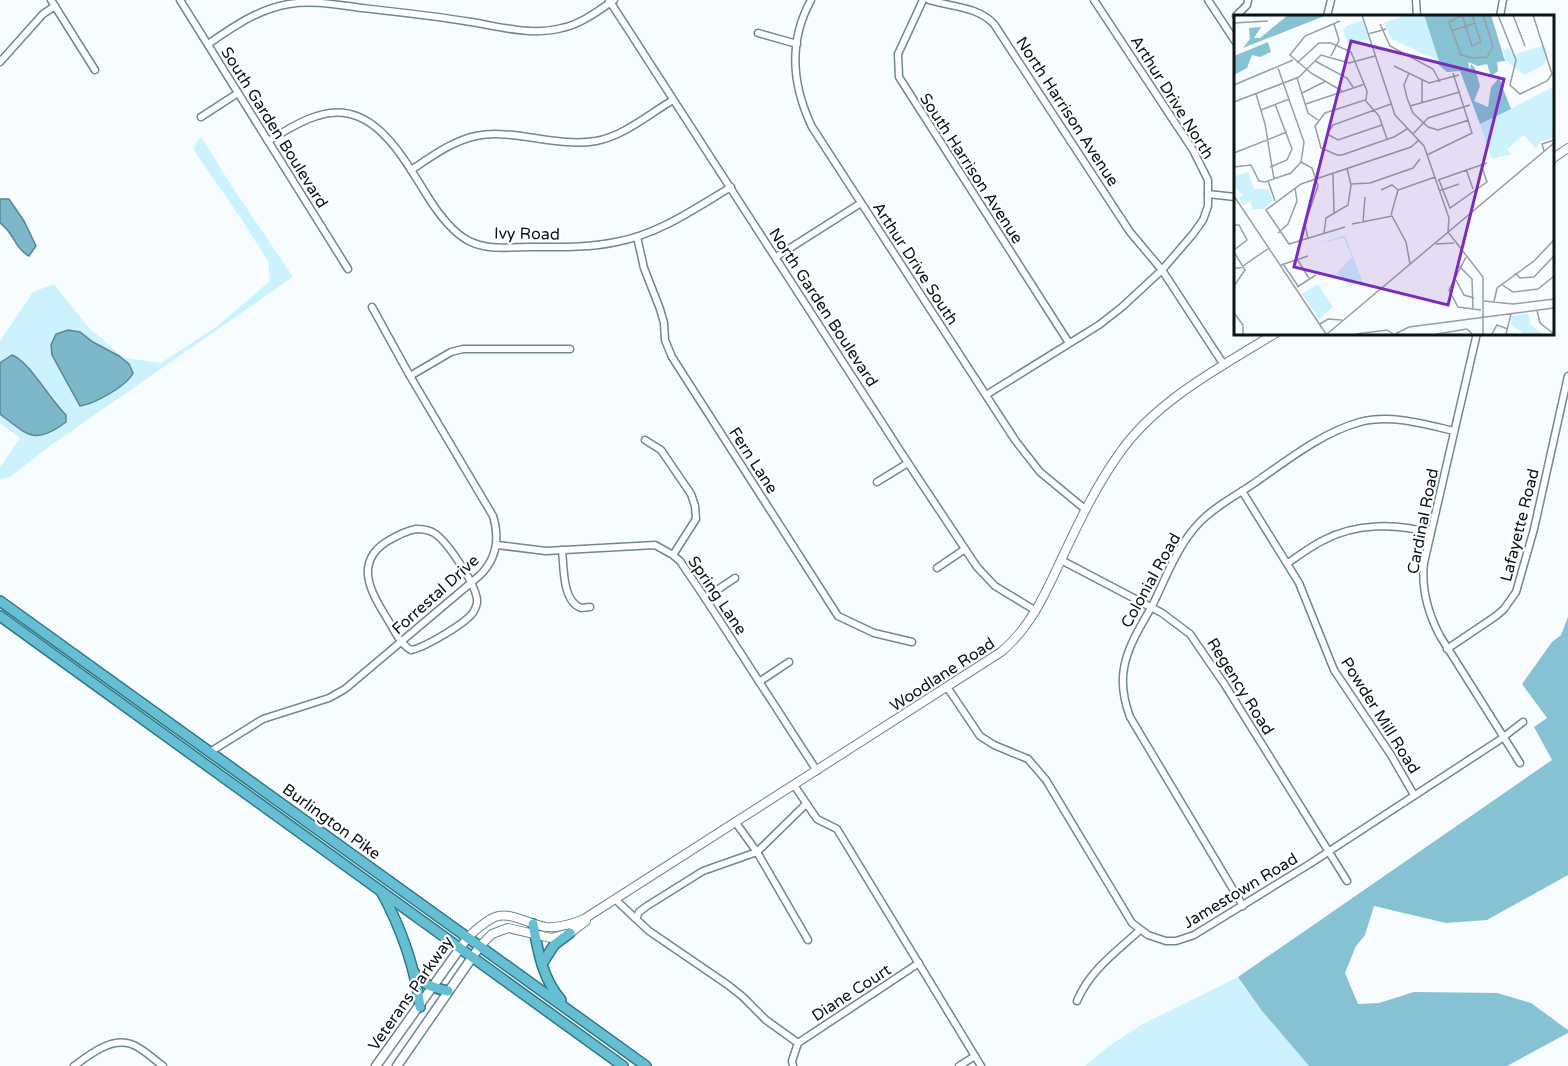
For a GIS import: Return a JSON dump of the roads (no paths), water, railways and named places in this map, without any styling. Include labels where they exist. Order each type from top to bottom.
[{"type":"highway","name":"Burlington Pike","points":[[0,601],[646,1066]]},
{"type":"highway","name":"Burlington Pike","points":[[0,616],[623,1066]]},
{"type":"highway","points":[[380,889],[395,919],[411,967],[420,1007]]},
{"type":"highway","points":[[534,929],[548,983],[573,1013]]},
{"type":"highway","points":[[542,964],[554,945],[570,933]]},
{"type":"highway","points":[[411,967],[418,978],[433,988],[448,991]]},
{"type":"main road","name":"Veterans Parkway","points":[[376,1066],[468,937]]},
{"type":"main road","name":"Veterans Parkway","points":[[397,1066],[480,946]]},
{"type":"street","name":"South Garden Boulevard","points":[[180,0],[348,269]]},
{"type":"street","name":"Arthur Drive South","points":[[811,0],[797,44],[795,70],[803,109],[812,127],[1015,440],[1040,471],[1086,510]]},
{"type":"street","name":"South Harrison Avenue","points":[[923,0],[898,54],[899,77],[1069,343]]},
{"type":"street","name":"North Harrison Avenue","points":[[929,0],[973,10],[988,17],[994,24],[1130,232],[1162,270],[1224,365]]},
{"type":"street","name":"Arthur Drive North","points":[[986,395],[1115,314],[1162,270],[1198,228],[1208,206],[1208,180],[1189,141],[1094,0]]},
{"type":"street","points":[[1208,0],[1234,40]]},
{"type":"street","points":[[1237,15],[1247,5],[1248,0]]},
{"type":"street","points":[[1327,15],[1331,0]]},
{"type":"street","points":[[1416,0],[1417,15]]},
{"type":"street","points":[[1500,15],[1503,0]]},
{"type":"street","points":[[208,45],[258,13],[296,3],[325,3],[386,10],[517,31],[540,32],[571,26],[611,1]]},
{"type":"street","name":"North Garden Boulevard","points":[[611,1],[965,549],[982,573],[995,586],[1036,611]]},
{"type":"street","points":[[0,62],[53,3],[95,70]]},
{"type":"street","points":[[1224,25],[1234,18]]},
{"type":"street","points":[[758,33],[797,44]]},
{"type":"street","points":[[201,117],[238,93]]},
{"type":"street","points":[[411,170],[450,145],[483,134],[571,142],[590,142],[607,138],[619,134],[673,100]]},
{"type":"street","name":"Ivy Road","points":[[268,141],[315,116],[333,112],[349,114],[381,130],[411,170],[436,211],[454,230],[467,240],[483,246],[500,248],[579,247],[615,243],[637,237],[674,221],[731,187]]},
{"type":"street","points":[[1553,158],[1568,148]]},
{"type":"street","points":[[1208,194],[1234,197]]},
{"type":"street","points":[[776,257],[861,203]]},
{"type":"street","name":"Fern Lane","points":[[637,237],[644,268],[660,309],[665,340],[672,357],[838,616],[874,633],[912,642]]},
{"type":"street","name":"Forrestal Drive","points":[[210,752],[263,719],[337,694],[471,582],[489,564],[497,545],[496,527],[486,502],[410,376],[372,307]]},
{"type":"street","name":"Woodlane Road","points":[[480,946],[492,934],[508,928],[560,927],[572,924],[595,912],[817,771],[1012,643],[1036,611],[1086,510],[1112,464],[1138,430],[1160,410],[1224,365],[1274,334]]},
{"type":"street","name":"Cardinal Road","points":[[1477,334],[1424,563],[1423,581],[1431,619],[1447,649],[1520,763]]},
{"type":"street","points":[[410,376],[451,352],[463,349],[570,349]]},
{"type":"street","name":"Lafayette Road","points":[[1447,649],[1496,616],[1516,592],[1534,529],[1568,376]]},
{"type":"street","name":"Colonial Road","points":[[1243,906],[1138,732],[1125,701],[1123,686],[1126,656],[1131,644],[1191,532],[1210,513],[1242,491],[1321,439],[1353,424],[1369,420],[1393,420],[1454,431]]},
{"type":"street","points":[[645,440],[661,450],[691,495],[695,506],[696,519],[673,555]]},
{"type":"street","points":[[877,482],[908,463]]},
{"type":"street","name":"Powder Mill Road","points":[[1242,491],[1303,591],[1334,670],[1391,755],[1414,795]]},
{"type":"street","points":[[1288,563],[1332,536],[1360,528],[1387,526],[1431,533]]},
{"type":"street","points":[[409,530],[430,531],[446,544],[471,582],[477,605],[471,615],[415,649],[407,648],[402,642],[376,599],[367,570],[372,556],[382,545],[409,530]]},
{"type":"street","name":"Spring Lane","points":[[497,545],[546,551],[655,545],[673,555],[680,561],[705,598],[817,771]]},
{"type":"street","points":[[562,549],[569,595],[576,606],[590,607]]},
{"type":"street","points":[[937,568],[965,549]]},
{"type":"street","name":"Regency Road","points":[[1061,561],[1151,607],[1181,626],[1197,642],[1347,881]]},
{"type":"street","points":[[705,598],[735,578]]},
{"type":"street","points":[[759,682],[789,662]]},
{"type":"street","points":[[947,687],[980,736],[994,745],[1020,754],[1035,765],[1126,914],[1140,930],[1093,972],[1077,1001]]},
{"type":"street","name":"Jamestown Road","points":[[1140,930],[1157,939],[1176,941],[1203,930],[1329,851],[1504,737],[1523,722]]},
{"type":"street","points":[[794,785],[817,819],[837,829],[981,1066]]},
{"type":"street","points":[[636,919],[639,912],[647,906],[703,871],[757,852],[806,804]]},
{"type":"street","points":[[736,823],[757,852],[808,940]]},
{"type":"street","points":[[615,900],[649,931],[728,985],[766,1020],[798,1043],[792,1061],[793,1066]]},
{"type":"street","name":"Woodlane Road","points":[[468,937],[496,916],[515,918],[551,938],[570,933],[595,912]]},
{"type":"street","name":"Diane Court","points":[[798,1043],[919,963]]},
{"type":"street","points":[[74,1066],[114,1043],[129,1043],[163,1066]]},
{"type":"street","points":[[959,1066],[975,1056]]}]
